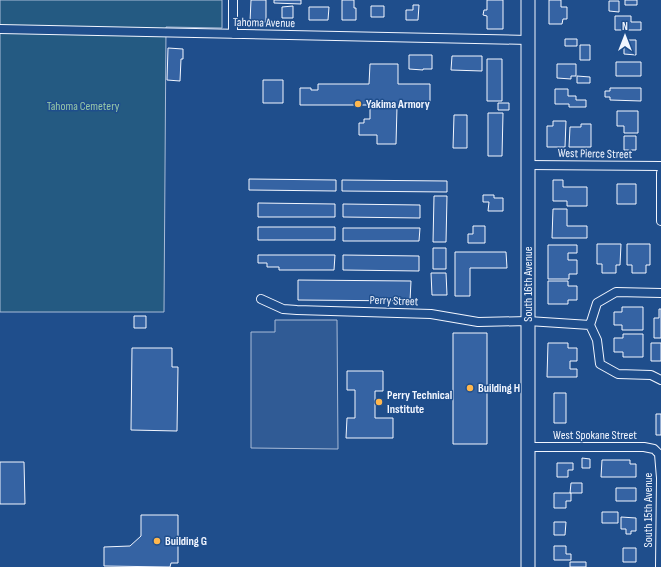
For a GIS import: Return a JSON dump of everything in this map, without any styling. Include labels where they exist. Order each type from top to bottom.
[{"type":"main road","name":"South 16th Avenue","points":[[528,0],[528,567]]},
{"type":"street","points":[[233,0],[233,34]]},
{"type":"street","name":"Tahoma Avenue","points":[[0,29],[528,40]]},
{"type":"street","name":"West Pierce Street","points":[[528,165],[661,166]]},
{"type":"street","points":[[660,222],[661,173]]},
{"type":"street","points":[[661,293],[616,292],[597,303],[590,325],[597,340],[600,364],[618,374],[651,374],[661,380]]},
{"type":"street","name":"Perry Street","points":[[261,299],[284,309],[296,310],[431,314],[478,322],[528,321],[590,325]]},
{"type":"street","name":"West Spokane Street","points":[[529,447],[644,447],[654,449],[659,454]]},
{"type":"street","name":"South 15th Avenue","points":[[659,454],[661,478],[660,567]]},
{"type":"green space","name":"Tahoma Cemetery","points":[[0,0],[222,0],[222,28],[166,27],[164,312],[0,312]]},
{"type":"shaded area","points":[[275,320],[337,320],[338,449],[251,448],[251,332],[275,332]]},
{"type":"building","points":[[251,0],[266,0],[266,22],[250,22]]},
{"type":"building","points":[[274,0],[301,0],[301,4],[274,3]]},
{"type":"building","points":[[342,0],[354,0],[356,20],[342,20]]},
{"type":"building","points":[[487,0],[503,0],[503,29],[487,29],[487,16],[483,15],[484,10],[487,10]]},
{"type":"building","points":[[549,0],[561,0],[561,7],[567,7],[567,19],[563,19],[562,24],[549,24]]},
{"type":"building","points":[[625,0],[637,0],[637,5],[625,5]]},
{"type":"building","points":[[609,1],[619,1],[619,12],[609,11]]},
{"type":"building","points":[[413,5],[419,5],[418,20],[406,20],[406,10],[413,10]]},
{"type":"building","points":[[293,6],[293,18],[282,18],[282,7]]},
{"type":"building","points":[[371,6],[384,6],[384,17],[371,17]]},
{"type":"building","points":[[309,7],[329,7],[328,20],[309,20]]},
{"type":"building","points":[[615,16],[631,16],[631,22],[641,22],[641,30],[615,30]]},
{"type":"building","points":[[565,39],[577,39],[577,46],[565,46]]},
{"type":"building","points":[[624,40],[636,40],[636,55],[624,54]]},
{"type":"building","points":[[580,45],[590,45],[590,60],[580,60]]},
{"type":"building","points":[[168,48],[183,49],[180,81],[167,80]]},
{"type":"building","points":[[409,55],[432,55],[432,69],[409,69]]},
{"type":"building","points":[[452,56],[482,56],[482,71],[451,70]]},
{"type":"building","points":[[487,59],[502,59],[502,101],[487,101]]},
{"type":"building","points":[[616,62],[641,62],[641,76],[616,76]]},
{"type":"building","name":"Yakima Armory","points":[[370,64],[398,64],[398,84],[430,84],[430,102],[415,102],[415,105],[397,107],[396,144],[377,144],[377,135],[359,135],[359,123],[364,123],[364,119],[370,119],[370,105],[300,105],[300,88],[311,88],[311,90],[318,90],[318,84],[369,84]]},
{"type":"building","points":[[557,64],[576,64],[576,76],[571,76],[571,79],[557,78]]},
{"type":"building","points":[[577,76],[590,77],[590,83],[577,83]]},
{"type":"building","points":[[263,80],[283,80],[283,103],[263,103]]},
{"type":"building","points":[[610,88],[641,88],[641,101],[610,100],[610,97],[605,97],[605,91],[610,91]]},
{"type":"building","points":[[555,89],[568,89],[568,96],[576,96],[576,100],[586,100],[586,107],[569,107],[569,104],[555,104]]},
{"type":"building","points":[[498,103],[509,103],[509,110],[498,110]]},
{"type":"building","points":[[617,111],[638,111],[638,133],[624,133],[624,126],[617,126]]},
{"type":"building","points":[[488,113],[503,113],[502,156],[488,156]]},
{"type":"building","points":[[454,115],[467,115],[467,148],[453,148]]},
{"type":"building","points":[[553,121],[566,121],[565,147],[547,147],[547,126],[553,126]]},
{"type":"building","points":[[581,124],[591,124],[591,147],[569,147],[570,127],[581,127]]},
{"type":"building","points":[[624,136],[636,136],[636,150],[624,150]]},
{"type":"building","points":[[249,179],[336,180],[336,191],[249,190]]},
{"type":"building","points":[[342,180],[447,181],[447,192],[342,191]]},
{"type":"building","points":[[553,180],[563,180],[563,187],[587,187],[587,206],[567,206],[567,201],[553,201]]},
{"type":"building","points":[[617,184],[636,184],[636,204],[617,204]]},
{"type":"building","points":[[483,195],[494,195],[494,198],[503,198],[503,211],[488,211],[489,202],[483,202]]},
{"type":"building","points":[[434,196],[447,196],[446,242],[433,242]]},
{"type":"building","points":[[258,203],[335,204],[335,217],[258,217]]},
{"type":"building","points":[[343,204],[420,205],[420,218],[343,217]]},
{"type":"building","points":[[553,209],[567,209],[567,226],[587,226],[587,238],[552,238]]},
{"type":"building","points":[[473,226],[485,226],[485,243],[468,243],[468,234],[473,234]]},
{"type":"building","points":[[258,227],[335,227],[335,240],[258,240]]},
{"type":"building","points":[[343,228],[420,228],[419,241],[343,241]]},
{"type":"building","points":[[597,244],[621,244],[620,265],[616,265],[616,273],[602,273],[602,264],[597,264]]},
{"type":"building","points":[[627,244],[650,244],[650,265],[646,265],[646,273],[632,273],[632,265],[627,265]]},
{"type":"building","points":[[548,245],[577,245],[577,253],[568,253],[568,260],[577,260],[577,274],[569,274],[569,279],[548,279]]},
{"type":"building","points":[[433,248],[446,248],[446,269],[433,269]]},
{"type":"building","points":[[455,252],[506,252],[507,268],[470,268],[470,296],[455,296]]},
{"type":"building","points":[[258,255],[335,255],[334,270],[279,270],[279,267],[267,267],[267,263],[258,263]]},
{"type":"building","points":[[343,255],[419,256],[419,271],[343,270]]},
{"type":"building","points":[[431,273],[446,273],[447,295],[432,295]]},
{"type":"building","points":[[298,280],[411,281],[410,301],[298,300]]},
{"type":"building","points":[[548,281],[568,281],[568,286],[577,286],[577,300],[568,300],[568,304],[548,304]]},
{"type":"building","points":[[622,307],[643,307],[643,330],[622,330],[622,325],[614,325],[614,312],[622,312]]},
{"type":"building","points":[[659,309],[661,309],[661,338],[654,338],[654,318],[659,318]]},
{"type":"building","points":[[134,316],[146,316],[146,328],[134,328]]},
{"type":"building","name":"Building H","points":[[453,333],[487,333],[487,444],[453,444]]},
{"type":"building","points":[[623,334],[643,334],[643,357],[623,357],[623,352],[614,352],[614,338],[623,338]]},
{"type":"building","points":[[548,343],[568,343],[568,348],[577,348],[577,361],[570,361],[570,369],[577,369],[577,377],[547,377]]},
{"type":"building","points":[[651,343],[661,343],[661,361],[651,361]]},
{"type":"building","points":[[132,348],[172,348],[172,367],[178,367],[177,431],[131,430]]},
{"type":"building","points":[[347,371],[383,371],[383,391],[375,391],[375,418],[393,418],[393,438],[346,438],[347,418],[355,418],[355,390],[347,390]]},
{"type":"building","points":[[554,393],[566,393],[566,423],[554,423]]},
{"type":"building","points":[[656,414],[661,414],[661,435],[656,435]]},
{"type":"building","points":[[582,458],[590,459],[590,468],[582,468]]},
{"type":"building","points":[[602,460],[630,460],[630,464],[636,464],[636,477],[601,477]]},
{"type":"building","points":[[0,462],[24,462],[25,504],[0,504]]},
{"type":"building","points":[[557,463],[573,463],[573,470],[568,470],[568,477],[557,477]]},
{"type":"building","points":[[571,483],[582,483],[582,493],[570,493]]},
{"type":"building","points":[[616,488],[636,488],[636,501],[616,501]]},
{"type":"building","points":[[554,493],[571,493],[571,501],[566,501],[566,508],[554,508]]},
{"type":"building","points":[[602,512],[618,512],[618,523],[602,523]]},
{"type":"building","name":"Building G","points":[[141,515],[178,515],[178,563],[171,563],[170,567],[104,566],[104,547],[130,546],[141,536]]},
{"type":"building","points":[[621,517],[636,518],[636,531],[631,531],[631,534],[626,534],[626,529],[621,529]]},
{"type":"building","points":[[554,522],[566,522],[565,535],[554,535]]},
{"type":"building","points":[[554,546],[566,546],[566,554],[571,554],[571,560],[554,560]]},
{"type":"building","points":[[623,548],[636,548],[636,562],[623,562]]},
{"type":"building","points":[[570,562],[586,562],[586,567],[570,567]]},
{"type":"place","name":"Yakima Armory","points":[[358,104]]},
{"type":"place","name":"Building H","points":[[470,388]]},
{"type":"place","name":"Perry Technical Institute","points":[[379,402]]},
{"type":"place","name":"Building G","points":[[157,541]]}]
